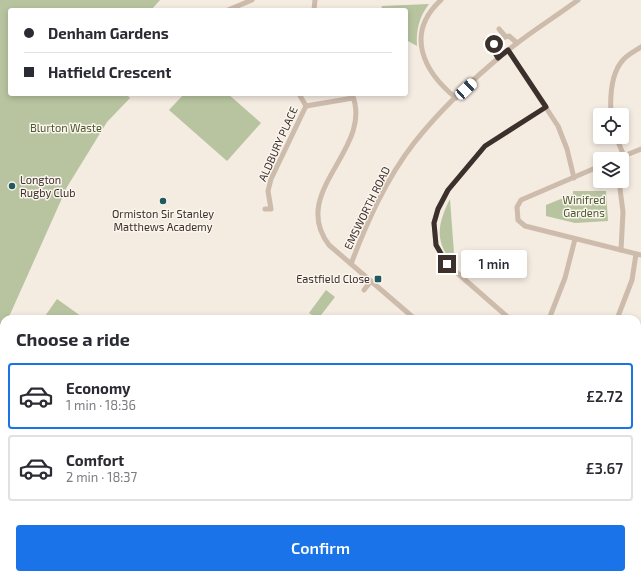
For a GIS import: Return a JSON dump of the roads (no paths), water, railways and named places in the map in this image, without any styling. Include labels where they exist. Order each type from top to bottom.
[{"type":"street","points":[[233,8],[252,0]]},
{"type":"street","points":[[441,0],[435,5],[425,22],[421,43],[422,51],[430,71],[456,98]]},
{"type":"street","name":"EMSWORTH ROAD","points":[[351,264],[375,208],[399,164],[414,143],[456,98],[498,58],[576,1]]},
{"type":"street","points":[[499,29],[505,36],[512,37],[518,43]]},
{"type":"street","points":[[493,49],[494,44],[505,36]]},
{"type":"street","points":[[486,40],[498,58]]},
{"type":"street","points":[[611,108],[610,95],[614,76],[622,60],[641,47]]},
{"type":"street","points":[[508,50],[558,126],[567,149],[574,178]]},
{"type":"street","points":[[300,96],[306,106],[353,96],[357,114],[353,133],[347,147],[322,191],[318,207],[318,219],[324,237],[329,245],[410,315]]},
{"type":"street","name":"ALDBURY PLACE","points":[[265,209],[271,209],[268,191],[271,179],[306,106]]},
{"type":"street","points":[[505,315],[447,264],[436,245],[434,223],[438,209],[448,190],[485,146],[546,107]]},
{"type":"street","points":[[629,154],[641,149]]},
{"type":"street","points":[[593,169],[521,200],[517,207],[517,216],[518,220],[525,226],[639,255],[632,280],[619,315]]},
{"type":"street","points":[[620,188],[623,212],[621,250]]},
{"type":"street","points":[[551,315],[565,278],[575,239]]},
{"type":"street","points":[[364,290],[371,281]]},
{"type":"place","name":"Longton Rugby Club","points":[[12,186]]},
{"type":"place","name":"Ormiston Sir Stanley Matthews Academy","points":[[163,201]]},
{"type":"place","name":"Eastfield Close","points":[[378,279]]},
{"type":"park label","name":"Blurton Waste","points":[[66,128]]},
{"type":"park label","name":"Winifred Gardens","points":[[584,206]]}]
